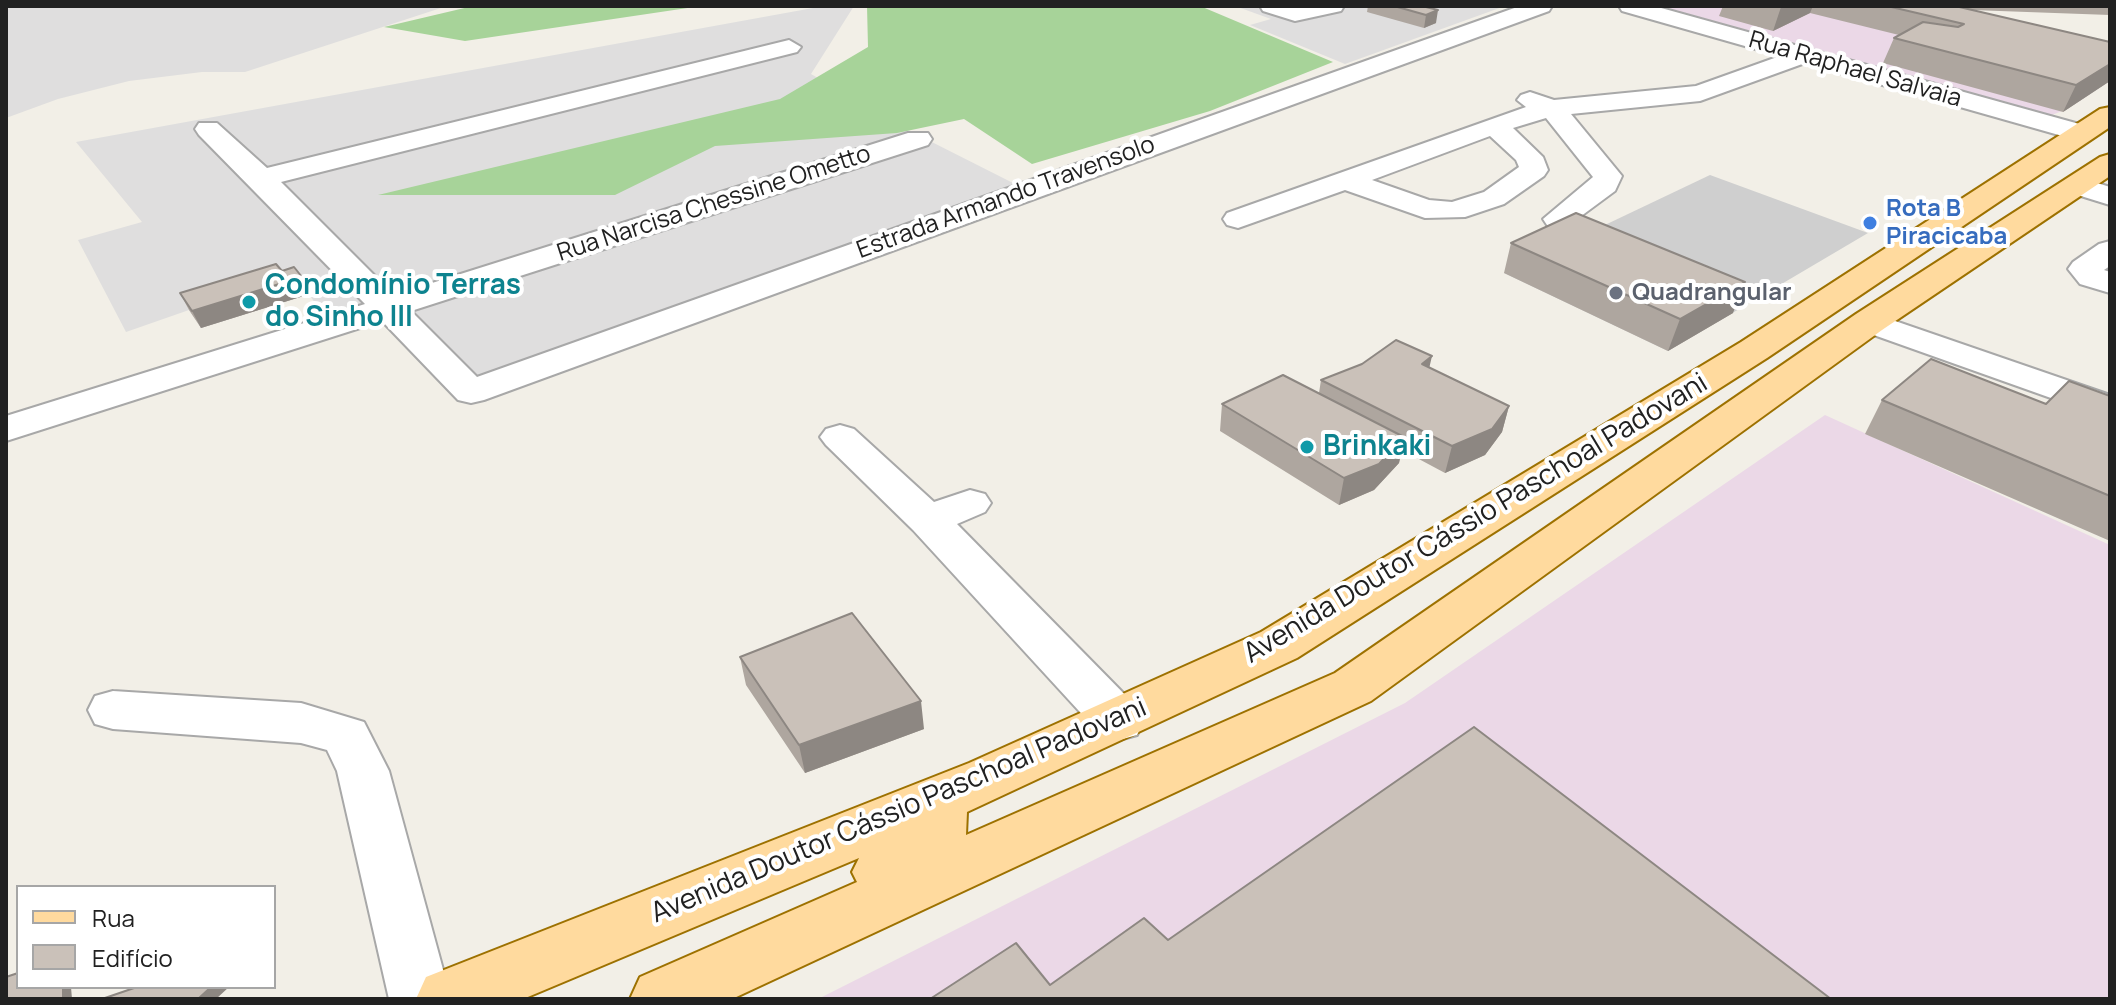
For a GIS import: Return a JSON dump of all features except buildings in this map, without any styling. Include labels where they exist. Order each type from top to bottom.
[{"type":"main road","name":"Avenida Doutor Cássio Paschoal Padovani","points":[[449,999],[929,803],[1119,721],[1279,645],[1754,350],[1876,266],[2098,159]]},
{"type":"main road","name":"Avenida Doutor Cássio Paschoal Padovani","points":[[663,999],[1353,687],[2098,159]]},
{"type":"main road","points":[[1869,322],[1850,315],[1844,308],[1876,277],[1876,266]]},
{"type":"main road","points":[[761,955],[802,906],[919,856],[937,837],[940,816],[929,803]]},
{"type":"street","points":[[1271,6],[1295,14],[1333,6]]},
{"type":"street","name":"Estrada Armando Travensolo","points":[[387,307],[471,392],[1541,6]]},
{"type":"street","name":"Rua Raphael Salvaia","points":[[1630,6],[1802,56],[2098,159]]},
{"type":"street","points":[[261,178],[789,47]]},
{"type":"street","points":[[1238,219],[1349,181],[1494,125],[1552,108],[1700,93],[1802,56]]},
{"type":"street","points":[[1506,92],[1552,108],[1608,176],[1605,185],[1558,219]]},
{"type":"street","points":[[1349,181],[1439,211],[1454,211],[1494,198],[1534,170],[1529,157],[1494,125]]},
{"type":"street","points":[[208,129],[261,178],[387,307]]},
{"type":"street","name":"Rua Narcisa Chessine Ometto","points":[[6,429],[918,139]]},
{"type":"street","points":[[2110,251],[2084,269],[2092,277],[2110,283]]},
{"type":"street","points":[[1869,322],[2110,408]]},
{"type":"street","points":[[840,437],[928,520],[1119,721]]},
{"type":"street","points":[[928,520],[970,503]]},
{"type":"street","points":[[113,710],[301,723],[346,736],[363,771],[420,999]]},
{"type":"shaded area","points":[[6,6],[447,6],[245,72],[202,72],[129,81],[58,99],[6,118]]},
{"type":"shaded area","points":[[824,6],[854,6],[811,74],[912,132],[1015,184],[478,377],[403,308],[336,308],[321,312],[309,294],[201,328],[189,310],[126,332],[78,240],[142,222],[76,142]]},
{"type":"shaded area","points":[[1235,6],[1505,6],[1345,64],[1250,25],[1271,19]]},
{"type":"shaded area","points":[[1660,6],[1846,6],[2110,70],[2110,81],[2067,109],[2052,115]]},
{"type":"shaded area","points":[[1710,175],[1868,233],[1668,351],[1504,273]]},
{"type":"shaded area","points":[[1825,415],[2110,545],[2110,999],[818,999],[1405,703]]},
{"type":"green space","points":[[473,6],[701,6],[465,41],[384,27]]},
{"type":"green space","points":[[867,6],[1200,6],[1333,62],[1210,111],[1032,164],[964,119],[897,133],[715,146],[615,195],[378,195],[780,99],[868,47]]},
{"type":"place","name":"Rota B Piracicaba","points":[[1870,223]]},
{"type":"place","name":"Quadrangular","points":[[1616,293]]},
{"type":"place","name":"Condomínio Terras do Sinho III","points":[[249,302]]},
{"type":"place","name":"Brinkaki","points":[[1307,447]]}]
